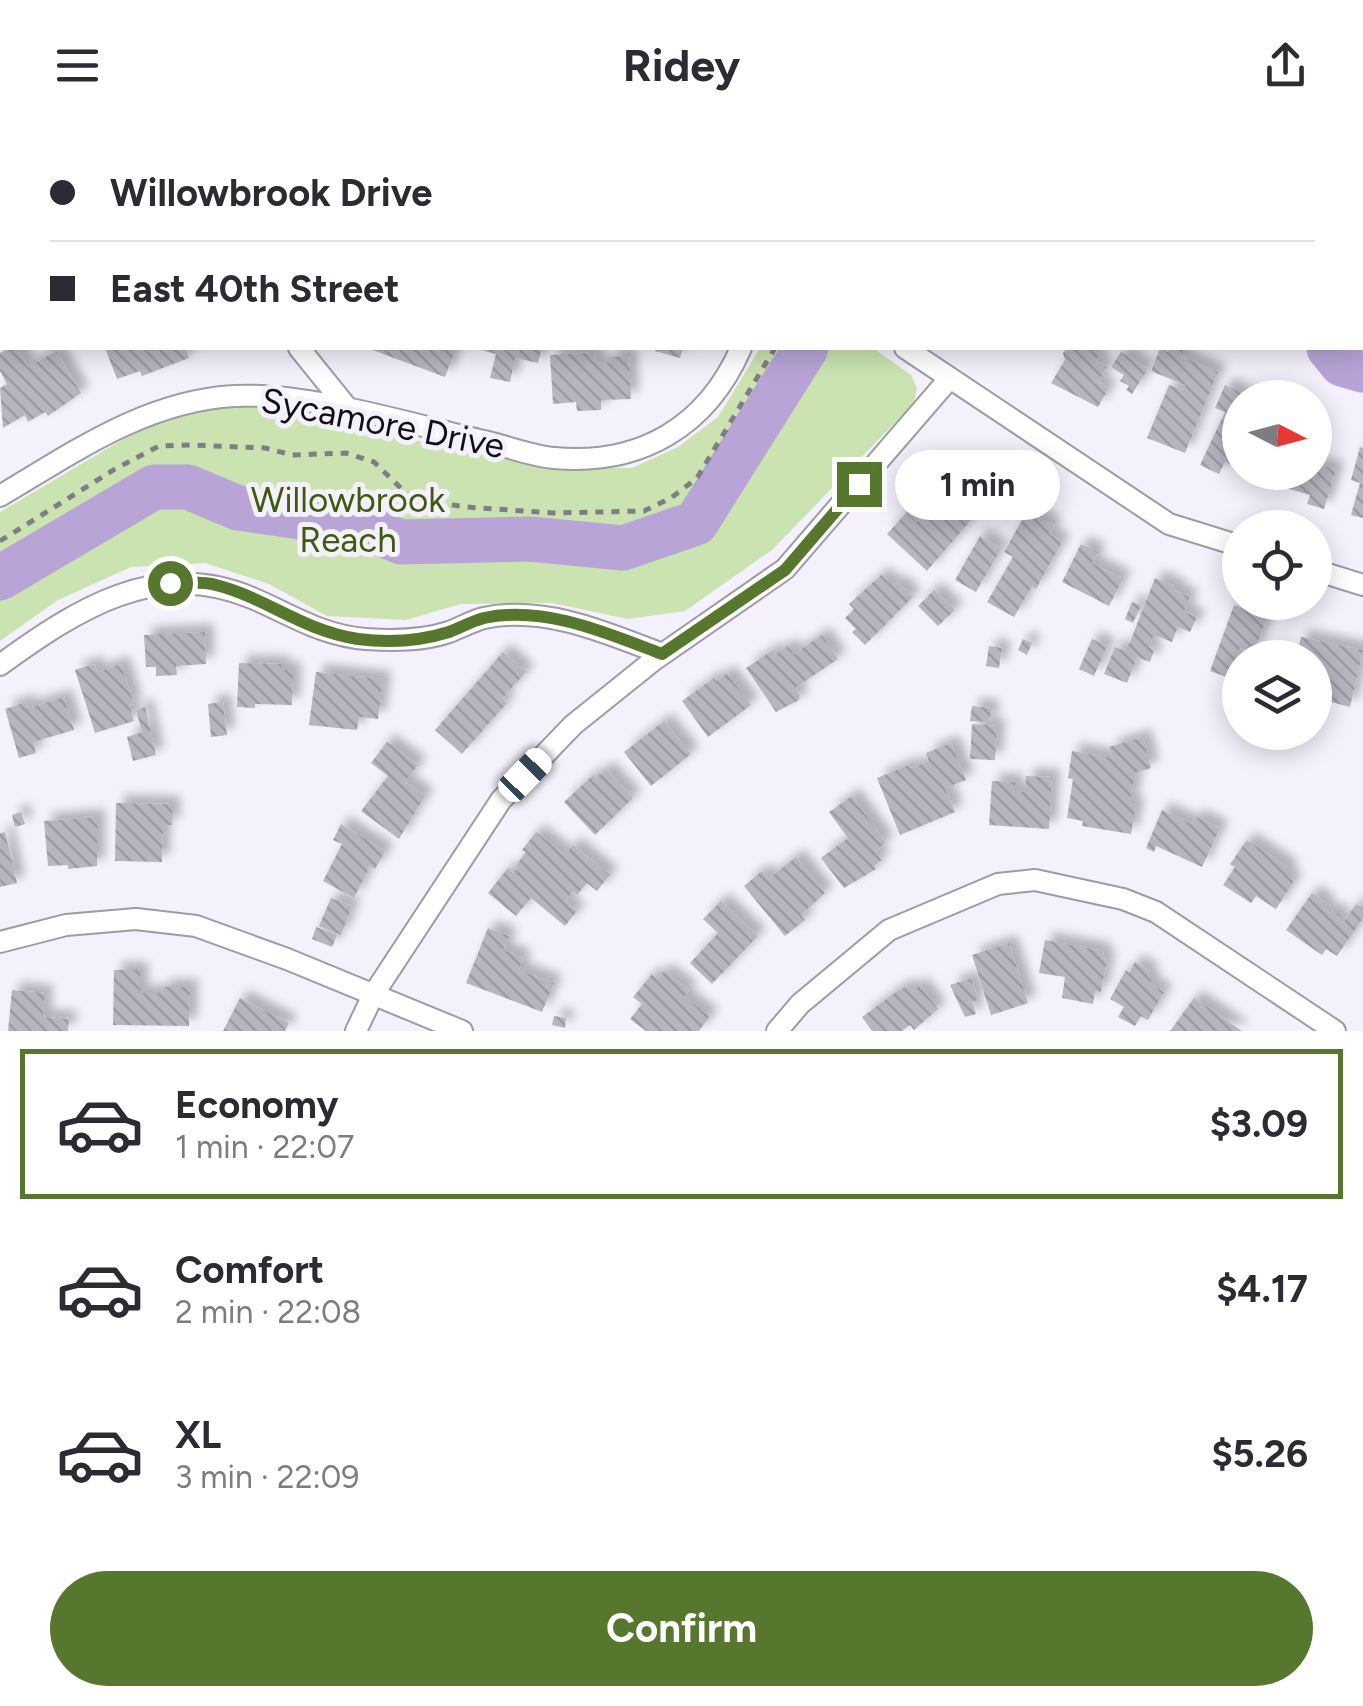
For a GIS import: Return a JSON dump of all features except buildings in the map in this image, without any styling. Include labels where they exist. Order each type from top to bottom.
[{"type":"street","points":[[301,350],[349,410]]},
{"type":"street","name":"Sycamore Drive","points":[[0,496],[111,430],[173,405],[236,396],[349,410],[554,458],[606,456],[650,447],[695,418],[729,376],[740,350]]},
{"type":"street","points":[[909,350],[1169,524],[1222,540]]},
{"type":"street","points":[[356,1031],[373,995],[501,800],[573,725],[662,654],[785,570],[949,378]]},
{"type":"street","points":[[1332,575],[1363,585]]},
{"type":"street","points":[[0,664],[92,606],[134,589],[170,583],[212,584],[253,598],[326,633],[363,640],[414,640],[483,618],[518,614],[585,627],[662,654]]},
{"type":"street","points":[[777,1031],[800,1004],[889,930],[998,884],[1035,880],[1110,896],[1156,912],[1335,1031]]},
{"type":"street","points":[[0,942],[66,924],[136,919],[196,926],[462,1031]]},
{"type":"path","points":[[0,540],[114,469],[159,446],[191,444],[265,448],[292,454],[346,453],[374,462],[412,499],[466,507],[554,513],[644,511],[671,498],[697,478],[774,350]]},
{"type":"green space","name":"Willowbrook Reach","points":[[759,350],[876,350],[911,375],[917,388],[914,403],[772,550],[685,611],[628,619],[552,603],[461,604],[406,620],[327,616],[269,584],[205,563],[131,567],[58,600],[0,641],[0,512],[144,427],[204,409],[255,404],[306,410],[391,435],[543,467],[632,468],[678,447],[718,417]]},
{"type":"waterway","points":[[0,578],[154,487],[188,487],[238,508],[362,526],[401,542],[530,539],[623,548],[696,523],[805,350]]},
{"type":"waterway","points":[[1331,350],[1342,364],[1363,370]]},
{"type":"route","points":[[170,583],[212,584],[253,598],[326,633],[363,640],[414,640],[446,633],[483,618],[518,614],[585,627],[662,654],[785,570],[859,484]]}]
